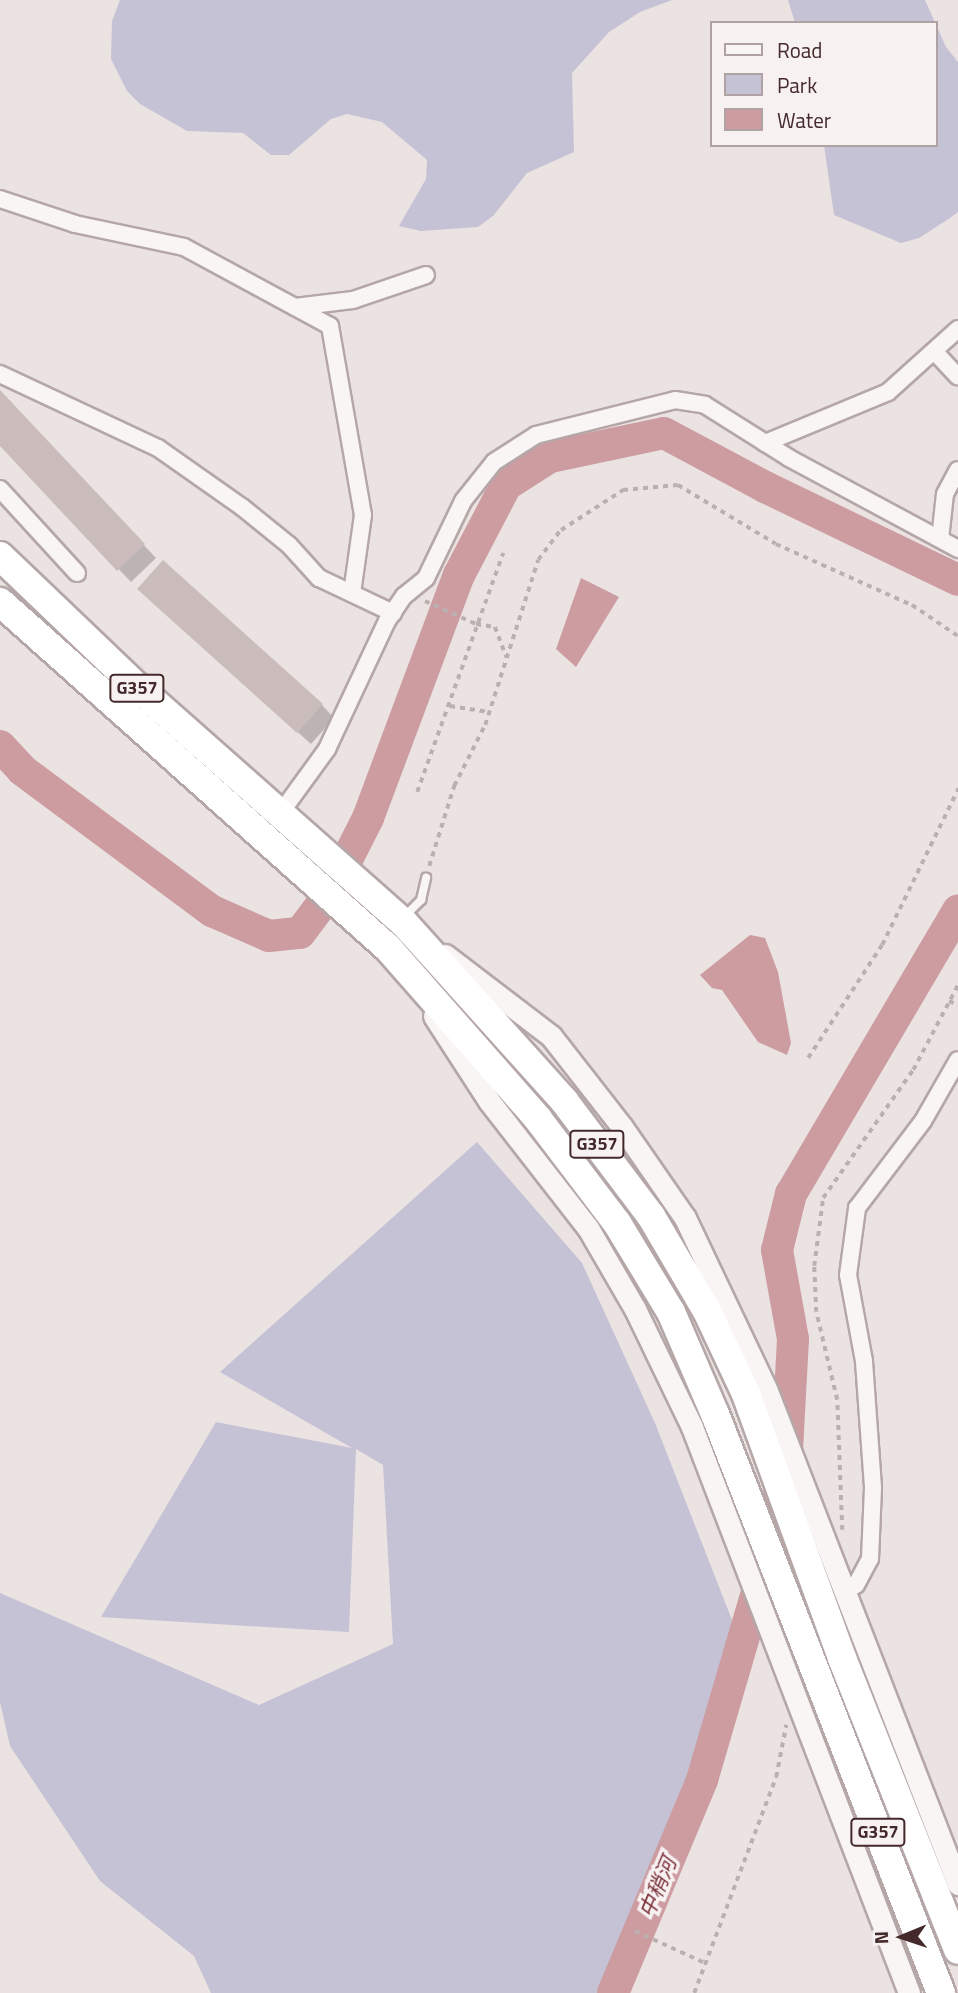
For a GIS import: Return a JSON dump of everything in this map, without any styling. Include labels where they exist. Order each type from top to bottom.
[{"type":"highway","name":"G357","points":[[0,556],[136,687],[282,811],[403,922],[565,1102],[651,1216],[756,1392],[842,1658],[958,1950]]},
{"type":"highway","name":"G357","points":[[0,602],[388,948],[538,1119],[617,1223],[671,1312],[715,1414],[941,1993]]},
{"type":"street","points":[[0,199],[75,224],[184,247],[330,326],[363,515],[352,593]]},
{"type":"street","points":[[295,307],[353,300],[426,275]]},
{"type":"street","points":[[765,443],[888,392],[958,328]]},
{"type":"street","points":[[934,351],[958,377]]},
{"type":"street","points":[[0,374],[158,448],[289,545],[319,578],[393,613]]},
{"type":"street","points":[[282,811],[327,749],[393,613],[426,578],[463,501],[494,462],[536,435],[675,400],[705,405],[765,443],[958,549]]},
{"type":"street","points":[[940,539],[945,494],[958,470]]},
{"type":"street","points":[[0,489],[77,573]]},
{"type":"street","points":[[388,948],[489,1101],[588,1228],[635,1309],[687,1415],[792,1696],[909,1993]]},
{"type":"street","points":[[846,1588],[856,1584],[870,1559],[873,1487],[864,1361],[848,1275],[856,1208],[923,1121],[958,1060]]},
{"type":"street","points":[[756,1392],[846,1588],[958,1884]]},
{"type":"lane","points":[[403,922],[421,900],[426,878]]},
{"type":"path","points":[[426,878],[454,786],[489,712],[508,660],[538,560],[561,530],[623,490],[678,485],[787,550],[912,606],[958,636]]},
{"type":"path","points":[[417,792],[503,553]]},
{"type":"path","points":[[431,604],[476,624],[495,627],[508,660]]},
{"type":"path","points":[[450,706],[489,712]]},
{"type":"path","points":[[807,1058],[882,945],[958,789]]},
{"type":"path","points":[[949,1001],[958,1005]]},
{"type":"path","points":[[694,1993],[703,1962],[776,1777],[792,1696]]},
{"type":"path","points":[[635,1931],[703,1962]]},
{"type":"green space","points":[[120,0],[672,0],[640,12],[609,32],[572,73],[574,152],[527,173],[493,216],[478,227],[421,231],[399,226],[426,179],[427,160],[382,122],[347,114],[331,119],[289,155],[271,155],[243,133],[187,131],[140,104],[127,91],[111,59],[112,21]]},
{"type":"green space","points":[[788,0],[925,0],[934,21],[794,21]]},
{"type":"green space","points":[[937,27],[946,47],[958,62],[958,212],[919,238],[901,243],[834,215],[824,147],[937,147]]},
{"type":"green space","points":[[477,1142],[582,1263],[655,1423],[732,1620],[702,1780],[613,1993],[211,1993],[194,1956],[100,1881],[10,1746],[0,1702],[0,1593],[259,1705],[393,1644],[383,1465],[356,1449],[349,1632],[101,1617],[216,1422],[352,1448],[220,1372]]},
{"type":"water","points":[[581,578],[619,597],[576,667],[556,649]]},
{"type":"water","points":[[750,935],[765,938],[778,972],[791,1043],[787,1055],[758,1042],[722,990],[712,988],[700,975]]},
{"type":"building","points":[[0,390],[145,544],[117,571],[0,446]]},
{"type":"building","points":[[163,560],[323,704],[297,733],[137,589]]},
{"type":"waterway","points":[[0,746],[22,770],[212,911],[269,936],[300,933],[330,893],[368,818],[459,575],[506,485],[550,457],[664,433],[765,487],[958,580]]},
{"type":"waterway","name":"中稍河","points":[[613,1993],[702,1780],[770,1547],[787,1450],[793,1339],[777,1250],[791,1194],[958,910]]}]
